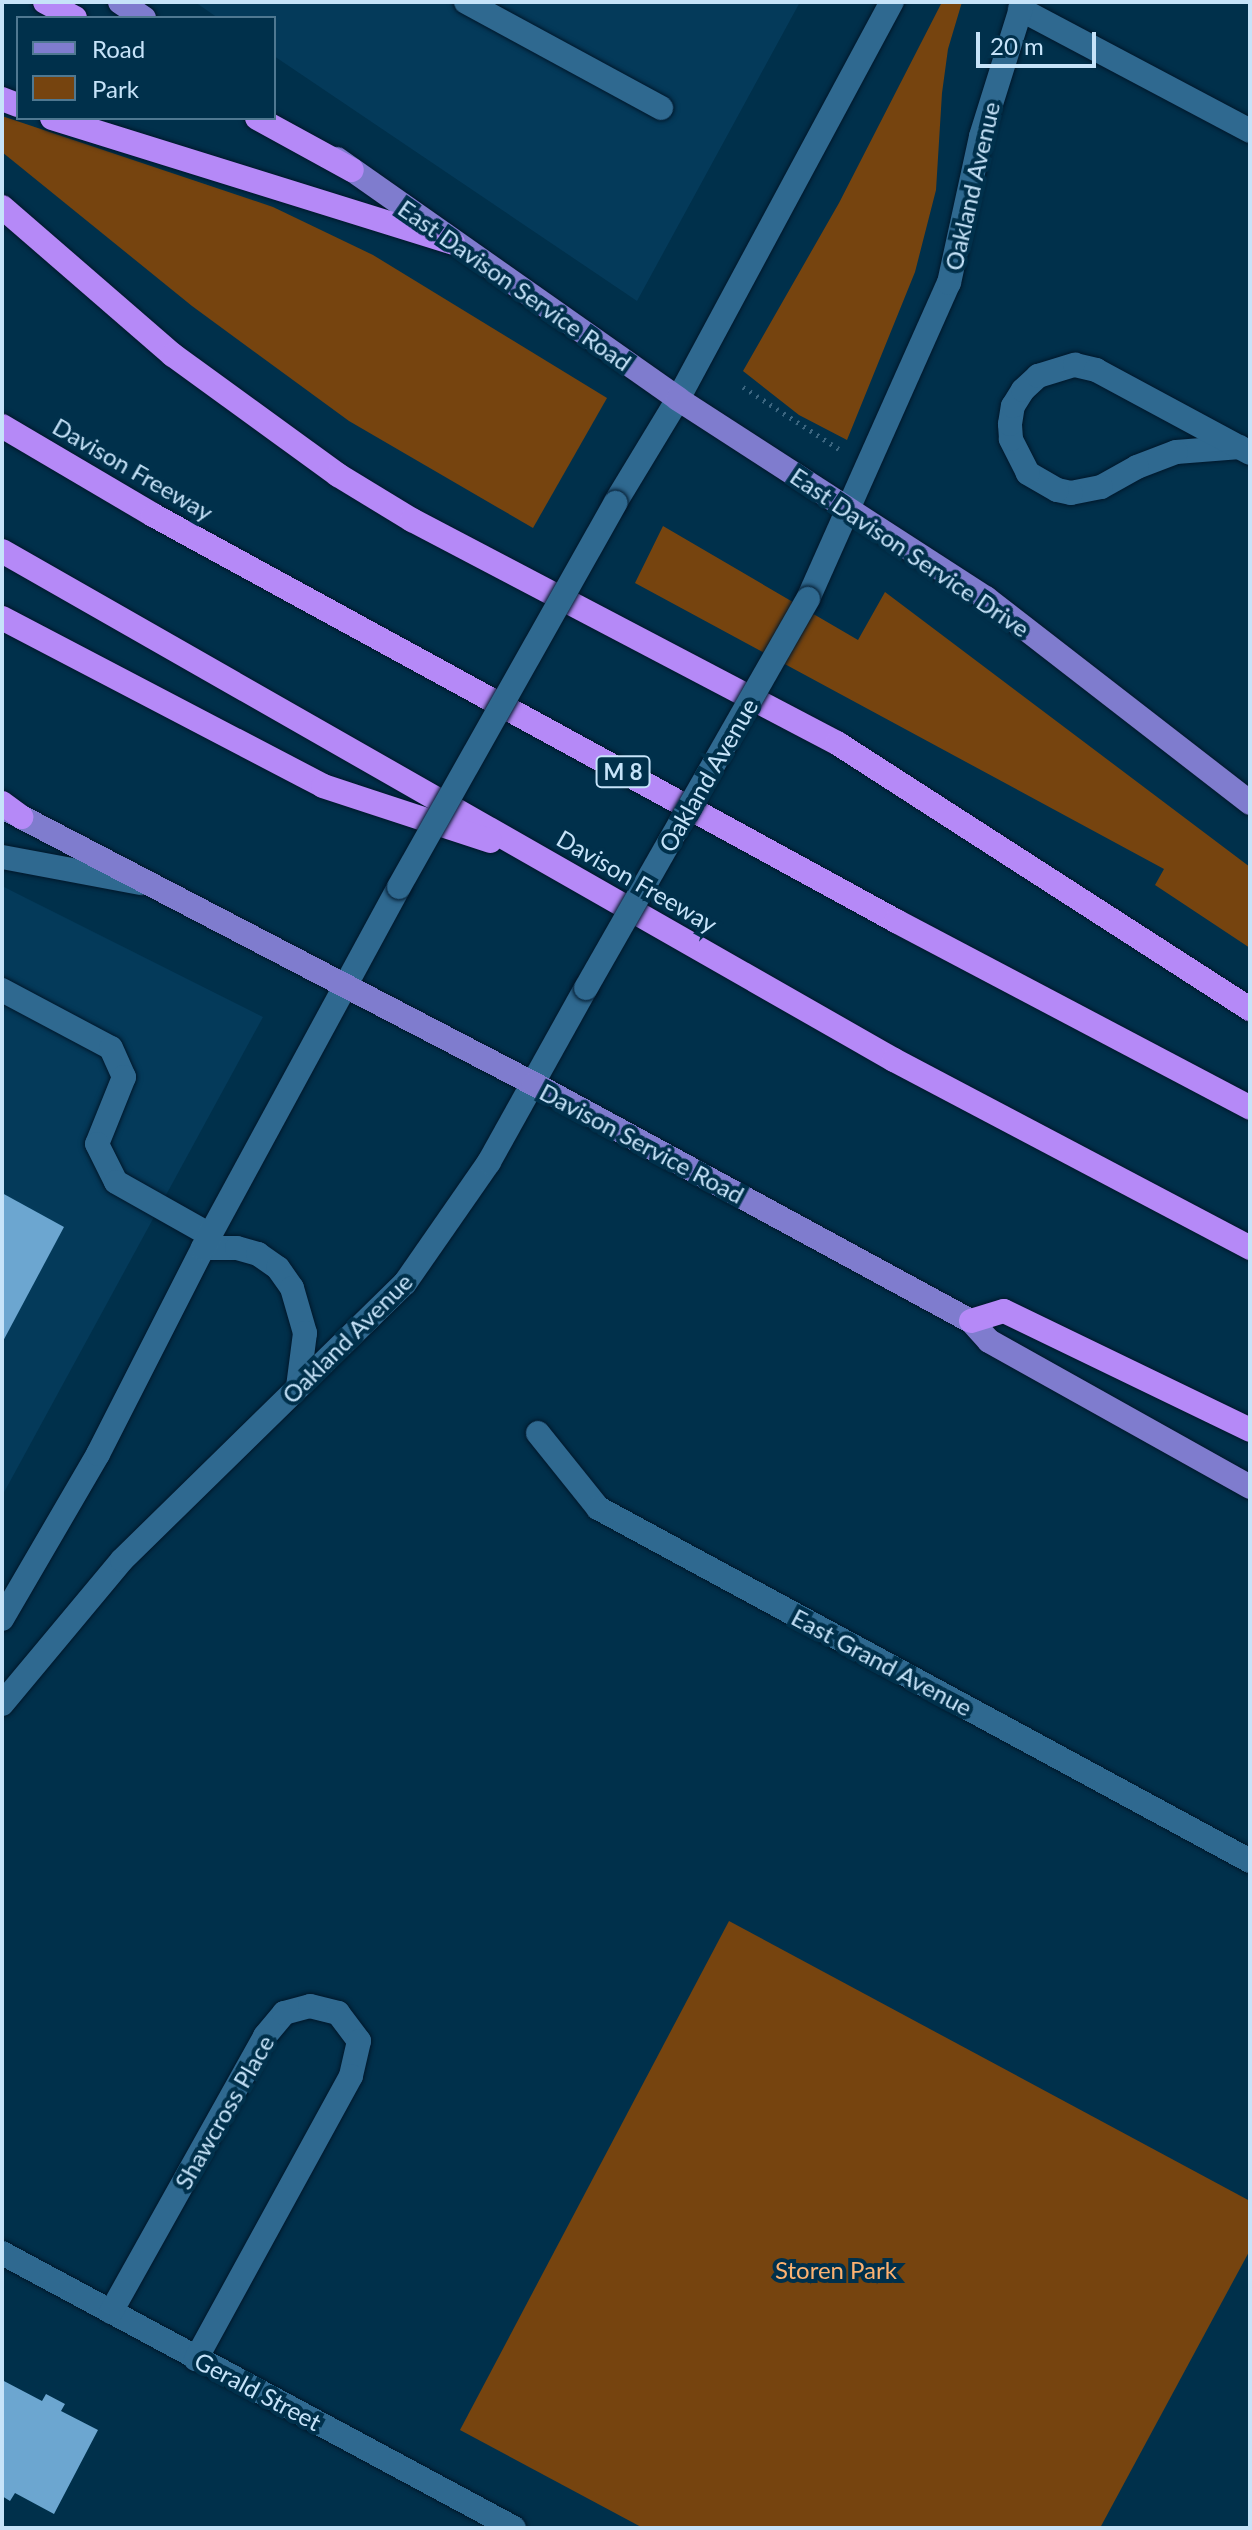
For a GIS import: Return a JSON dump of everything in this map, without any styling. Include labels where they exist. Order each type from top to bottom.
[{"type":"highway","points":[[45,2],[71,16]]},
{"type":"highway","points":[[58,120],[453,243]]},
{"type":"highway","points":[[261,120],[352,170]]},
{"type":"highway","points":[[2,207],[173,355],[338,475],[412,520],[837,743],[1250,1009]]},
{"type":"highway","name":"Davison Freeway","points":[[2,426],[153,515],[882,913],[1250,1108]]},
{"type":"highway","name":"Davison Freeway","points":[[2,551],[894,1060],[1250,1248]]},
{"type":"highway","points":[[2,618],[323,786],[540,858]]},
{"type":"highway","points":[[971,1321],[1004,1311],[1250,1430]]},
{"type":"main road","points":[[120,2],[141,16]]},
{"type":"main road","points":[[276,114],[352,170]]},
{"type":"main road","name":"East Davison Service Road","points":[[352,170],[678,399]]},
{"type":"main road","name":"East Davison Service Drive","points":[[678,399],[986,598],[1250,803]]},
{"type":"main road","name":"Davison Service Road","points":[[8,809],[534,1084],[971,1321],[989,1341],[1250,1487]]},
{"type":"street","points":[[466,2],[661,108]]},
{"type":"street","points":[[2,1619],[98,1454],[206,1242],[344,986],[615,503],[678,399],[892,2]]},
{"type":"street","points":[[1021,5],[1250,131]]},
{"type":"street","name":"Oakland Avenue","points":[[2,1704],[122,1560],[405,1283],[482,1173],[808,599],[851,511],[949,283],[981,136],[1021,5]]},
{"type":"street","points":[[1075,365],[1096,370],[1245,450],[1176,452],[1137,467],[1101,487],[1071,493],[1057,490],[1028,473],[1011,439],[1010,424],[1013,406],[1023,390],[1038,376],[1075,365]]},
{"type":"street","points":[[2,857],[149,884]]},
{"type":"street","points":[[2,990],[111,1048],[124,1077],[97,1144],[116,1182],[206,1242],[258,1254],[278,1268],[292,1288],[305,1333],[298,1387]]},
{"type":"street","name":"East Grand Avenue","points":[[538,1433],[598,1508],[1250,1861]]},
{"type":"street","name":"Shawcross Place","points":[[111,2312],[265,2036],[284,2013],[310,2006],[338,2013],[359,2041],[351,2076],[196,2359]]},
{"type":"street","name":"Gerald Street","points":[[2,2253],[514,2528]]},
{"type":"path","points":[[743,387],[846,454]]},
{"type":"shaded area","points":[[195,2],[800,2],[637,301],[276,57],[276,16],[215,16]]},
{"type":"shaded area","points":[[2,886],[263,1017],[2,1496]]},
{"type":"green space","points":[[942,2],[962,2],[948,49],[936,190],[915,272],[847,440],[799,415],[743,371],[839,203]]},
{"type":"green space","points":[[2,116],[273,207],[373,255],[607,398],[533,528],[349,421],[192,306],[2,152]]},
{"type":"green space","points":[[663,526],[858,640],[885,592],[1250,867],[1250,948],[1155,885],[1164,869],[635,583]]},
{"type":"green space","name":"Storen Park","points":[[729,1921],[1250,2201],[1250,2250],[1100,2528],[643,2528],[460,2430]]},
{"type":"building","points":[[2,1193],[64,1227],[2,1343]]},
{"type":"building","points":[[2,2380],[42,2401],[46,2394],[65,2404],[61,2411],[98,2430],[54,2514],[15,2493],[10,2501],[2,2496]]}]
